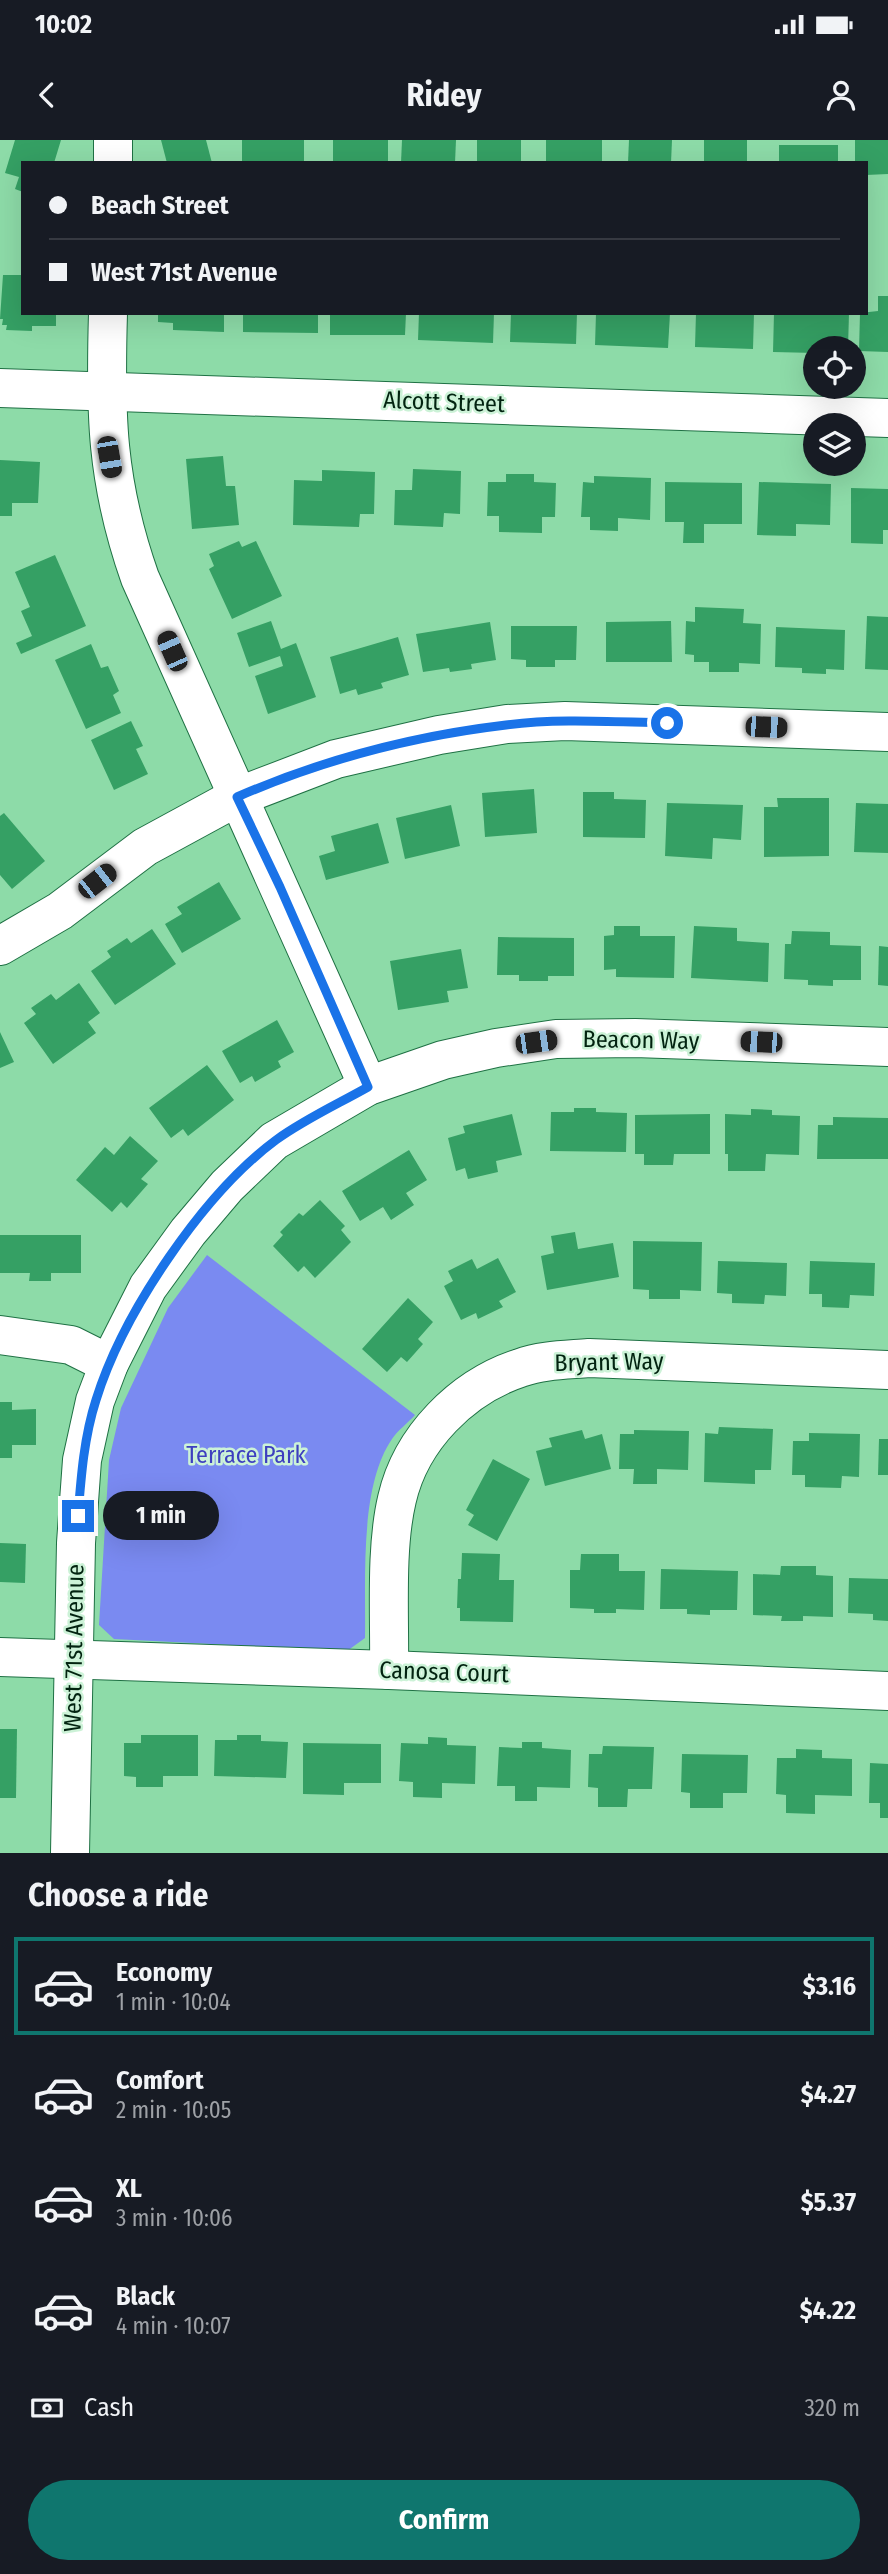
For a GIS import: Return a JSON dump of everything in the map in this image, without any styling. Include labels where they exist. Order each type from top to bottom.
[{"type":"street","points":[[113,140],[113,161]]},
{"type":"street","points":[[108,315],[106,391],[109,457],[127,541],[140,578],[368,1087]]},
{"type":"street","name":"Alcott Street","points":[[0,388],[888,418]]},
{"type":"street","points":[[0,946],[60,911],[145,847],[237,797],[336,760],[439,735],[507,724],[565,721],[888,732]]},
{"type":"street","name":"Beacon Way","points":[[109,1364],[148,1287],[188,1232],[227,1186],[274,1141],[368,1087],[443,1060],[496,1048],[556,1039],[635,1038],[888,1047]]},
{"type":"street","points":[[0,1335],[71,1345],[109,1364]]},
{"type":"street","name":"Bryant Way","points":[[388,1670],[392,1528],[397,1498],[405,1475],[428,1434],[451,1409],[475,1389],[522,1367],[556,1360],[589,1358],[888,1370]]},
{"type":"street","name":"West 71st Avenue","points":[[70,1853],[76,1543],[82,1460],[95,1401],[109,1364]]},
{"type":"street","name":"Canosa Court","points":[[0,1657],[888,1691]]},
{"type":"green space","name":"Terrace Park","points":[[207,1255],[415,1415],[392,1439],[381,1459],[374,1482],[366,1535],[365,1638],[347,1651],[114,1639],[99,1625],[109,1460],[121,1408],[168,1308]]},
{"type":"building","points":[[15,140],[61,140],[55,161],[21,161],[21,191],[15,189],[19,177],[5,173]]},
{"type":"building","points":[[161,140],[206,140],[211,161],[166,161]]},
{"type":"building","points":[[242,140],[304,140],[304,161],[242,161]]},
{"type":"building","points":[[333,140],[388,140],[388,161],[333,161]]},
{"type":"building","points":[[402,140],[456,140],[455,161],[401,161]]},
{"type":"building","points":[[477,140],[521,140],[521,161],[477,161]]},
{"type":"building","points":[[546,140],[602,140],[602,161],[546,161]]},
{"type":"building","points":[[629,140],[672,140],[671,161],[628,161]]},
{"type":"building","points":[[704,140],[747,140],[747,161],[704,161]]},
{"type":"building","points":[[855,140],[888,140],[888,174],[868,175],[868,161],[855,161]]},
{"type":"building","points":[[779,145],[838,145],[838,161],[779,161]]},
{"type":"building","points":[[3,275],[21,275],[21,315],[56,315],[56,326],[32,326],[32,331],[6,330],[7,325],[2,325],[3,319],[0,319]]},
{"type":"building","points":[[878,296],[888,296],[888,352],[866,351],[866,336],[859,336],[860,315],[868,315],[868,312],[878,311]]},
{"type":"building","points":[[158,315],[224,315],[224,332],[173,330],[173,323],[158,322]]},
{"type":"building","points":[[243,315],[318,315],[318,333],[243,332]]},
{"type":"building","points":[[330,315],[406,315],[405,335],[330,335]]},
{"type":"building","points":[[419,315],[494,315],[493,343],[418,340]]},
{"type":"building","points":[[511,315],[577,315],[576,344],[510,342]]},
{"type":"building","points":[[596,315],[670,315],[668,348],[595,345]]},
{"type":"building","points":[[696,315],[754,315],[753,349],[695,347]]},
{"type":"building","points":[[774,315],[849,315],[848,336],[803,336],[803,353],[773,352]]},
{"type":"building","points":[[223,456],[226,486],[235,486],[239,525],[192,529],[186,459]]},
{"type":"building","points":[[0,460],[40,462],[38,503],[12,503],[12,516],[0,516]]},
{"type":"building","points":[[413,469],[461,471],[460,514],[444,513],[443,527],[394,525],[395,490],[412,490]]},
{"type":"building","points":[[322,470],[375,472],[374,514],[360,514],[359,527],[293,525],[294,480],[322,481]]},
{"type":"building","points":[[506,474],[534,474],[534,482],[556,483],[555,517],[542,517],[542,533],[499,532],[499,516],[487,516],[488,482],[506,482]]},
{"type":"building","points":[[594,476],[651,478],[650,520],[618,518],[618,531],[590,530],[590,517],[581,517],[583,482],[594,483]]},
{"type":"building","points":[[665,482],[742,483],[742,524],[704,524],[704,543],[683,543],[684,522],[665,522]]},
{"type":"building","points":[[759,482],[831,484],[830,525],[796,524],[796,536],[757,535]]},
{"type":"building","points":[[851,488],[888,489],[888,530],[883,530],[883,544],[851,543]]},
{"type":"building","points":[[239,541],[242,547],[256,541],[282,596],[232,619],[209,569],[214,566],[209,554]]},
{"type":"building","points":[[55,555],[86,626],[21,654],[16,643],[32,636],[21,611],[30,607],[15,572]]},
{"type":"building","points":[[695,607],[744,609],[743,623],[761,624],[760,664],[739,663],[739,672],[709,672],[709,662],[694,662],[694,655],[685,654],[686,621],[695,622]]},
{"type":"building","points":[[867,616],[888,617],[888,670],[865,669]]},
{"type":"building","points":[[271,621],[281,649],[296,643],[316,697],[268,714],[255,676],[283,666],[280,656],[249,667],[237,633]]},
{"type":"building","points":[[671,621],[672,662],[606,662],[606,622]]},
{"type":"building","points":[[490,622],[496,660],[471,664],[472,669],[450,672],[449,668],[423,672],[416,634]]},
{"type":"building","points":[[511,626],[577,626],[576,660],[555,660],[555,667],[526,667],[526,660],[511,659]]},
{"type":"building","points":[[776,627],[845,630],[844,670],[826,669],[826,674],[802,673],[802,668],[775,667]]},
{"type":"building","points":[[398,637],[409,675],[381,683],[383,688],[358,695],[356,689],[340,694],[330,657]]},
{"type":"building","points":[[91,644],[101,668],[108,666],[119,691],[113,695],[121,713],[86,729],[55,660]]},
{"type":"building","points":[[131,721],[143,746],[136,749],[148,774],[114,790],[91,740]]},
{"type":"building","points":[[534,789],[537,833],[485,837],[482,793]]},
{"type":"building","points":[[583,792],[614,792],[614,799],[646,800],[645,838],[583,837]]},
{"type":"building","points":[[777,798],[829,798],[829,856],[764,857],[764,807],[778,807]]},
{"type":"building","points":[[667,803],[743,805],[741,840],[713,838],[712,859],[665,856]]},
{"type":"building","points":[[856,803],[888,804],[888,853],[854,852]]},
{"type":"building","points":[[451,805],[460,846],[405,859],[396,818]]},
{"type":"building","points":[[4,813],[45,861],[12,889],[0,875],[0,816]]},
{"type":"building","points":[[378,823],[389,863],[326,880],[319,856],[335,851],[331,836]]},
{"type":"building","points":[[219,882],[241,919],[182,953],[165,924],[182,914],[177,907]]},
{"type":"building","points":[[614,926],[640,926],[640,936],[675,936],[674,978],[616,977],[616,969],[604,970],[604,936],[614,935]]},
{"type":"building","points":[[694,926],[737,928],[737,941],[769,943],[768,982],[691,978]]},
{"type":"building","points":[[152,929],[176,964],[115,1005],[91,971],[111,957],[107,951],[127,938],[131,943]]},
{"type":"building","points":[[792,931],[830,932],[830,945],[861,946],[861,980],[833,980],[833,986],[808,985],[808,980],[784,979],[785,944],[791,944]]},
{"type":"building","points":[[498,937],[574,938],[574,976],[548,976],[548,981],[519,981],[519,975],[497,975]]},
{"type":"building","points":[[879,946],[888,947],[888,986],[878,985]]},
{"type":"building","points":[[461,949],[468,988],[447,991],[449,1002],[398,1010],[390,961]]},
{"type":"building","points":[[79,983],[100,1013],[88,1022],[96,1033],[53,1064],[24,1023],[36,1014],[31,1008],[51,994],[56,1000]]},
{"type":"building","points":[[277,1020],[294,1052],[278,1061],[281,1067],[255,1082],[252,1076],[240,1083],[222,1051]]},
{"type":"building","points":[[0,1032],[14,1062],[0,1068]]},
{"type":"building","points":[[207,1065],[234,1100],[188,1136],[183,1129],[171,1138],[149,1108]]},
{"type":"building","points":[[574,1108],[627,1113],[626,1152],[550,1151],[551,1112],[574,1112]]},
{"type":"building","points":[[751,1109],[772,1110],[772,1115],[800,1116],[799,1155],[766,1154],[765,1171],[728,1171],[728,1154],[725,1154],[725,1114],[751,1115]]},
{"type":"building","points":[[512,1114],[522,1155],[496,1161],[498,1172],[468,1179],[465,1168],[456,1171],[448,1138],[465,1133],[463,1126]]},
{"type":"building","points":[[710,1114],[710,1154],[674,1154],[673,1165],[644,1165],[644,1154],[635,1154],[635,1115]]},
{"type":"building","points":[[833,1117],[888,1118],[888,1159],[817,1159],[818,1125],[833,1125]]},
{"type":"building","points":[[130,1136],[158,1161],[141,1179],[148,1184],[127,1208],[121,1202],[112,1212],[76,1180],[105,1147],[114,1155]]},
{"type":"building","points":[[409,1150],[427,1180],[406,1193],[414,1205],[391,1220],[383,1207],[360,1221],[342,1191]]},
{"type":"building","points":[[320,1200],[345,1226],[341,1230],[351,1242],[315,1278],[304,1266],[298,1272],[273,1246],[283,1235],[280,1232],[299,1213],[303,1216]]},
{"type":"building","points":[[575,1232],[578,1249],[613,1243],[619,1277],[547,1290],[541,1256],[554,1253],[551,1236]]},
{"type":"building","points":[[0,1235],[81,1235],[81,1273],[51,1273],[51,1281],[29,1281],[30,1273],[0,1273]]},
{"type":"building","points":[[633,1241],[702,1242],[701,1291],[680,1290],[680,1299],[649,1299],[649,1290],[633,1289]]},
{"type":"building","points":[[498,1258],[516,1292],[499,1301],[503,1307],[478,1319],[476,1313],[461,1320],[444,1286],[453,1281],[448,1271],[472,1259],[477,1269]]},
{"type":"building","points":[[718,1261],[787,1263],[786,1296],[765,1295],[764,1304],[732,1303],[732,1294],[717,1293]]},
{"type":"building","points":[[810,1261],[875,1263],[874,1296],[850,1295],[849,1308],[822,1307],[822,1294],[809,1294]]},
{"type":"building","points":[[408,1298],[433,1322],[418,1339],[423,1344],[407,1362],[401,1357],[387,1372],[362,1349]]},
{"type":"building","points":[[0,1402],[12,1402],[12,1410],[36,1409],[36,1445],[12,1445],[12,1458],[0,1458]]},
{"type":"building","points":[[719,1427],[773,1429],[771,1470],[755,1470],[755,1484],[704,1482],[705,1433],[718,1434]]},
{"type":"building","points":[[582,1430],[585,1439],[602,1434],[611,1469],[545,1486],[536,1451],[552,1447],[549,1438]]},
{"type":"building","points":[[634,1430],[689,1431],[688,1470],[657,1469],[657,1484],[633,1484],[634,1469],[619,1469],[620,1434],[634,1434]]},
{"type":"building","points":[[809,1433],[860,1434],[859,1477],[842,1476],[841,1488],[805,1487],[805,1475],[792,1475],[793,1441],[809,1441]]},
{"type":"building","points":[[879,1439],[888,1439],[888,1475],[878,1475]]},
{"type":"building","points":[[493,1459],[530,1479],[497,1541],[468,1525],[474,1515],[466,1510]]},
{"type":"building","points":[[0,1543],[26,1544],[25,1583],[0,1582]]},
{"type":"building","points":[[462,1553],[500,1554],[499,1580],[514,1580],[513,1622],[460,1621],[460,1608],[457,1608]]},
{"type":"building","points":[[581,1554],[619,1554],[619,1571],[645,1571],[644,1610],[616,1609],[616,1613],[594,1613],[594,1609],[570,1608],[570,1570],[580,1570]]},
{"type":"building","points":[[781,1566],[816,1566],[816,1575],[833,1576],[833,1617],[803,1616],[803,1621],[781,1621],[782,1616],[753,1615],[753,1574],[780,1575]]},
{"type":"building","points":[[661,1569],[738,1571],[737,1610],[710,1610],[710,1615],[687,1614],[687,1609],[660,1609]]},
{"type":"building","points":[[849,1578],[888,1579],[888,1621],[873,1620],[873,1614],[848,1613]]},
{"type":"building","points":[[0,1729],[17,1729],[16,1798],[0,1798]]},
{"type":"building","points":[[141,1735],[198,1735],[198,1776],[163,1776],[163,1787],[136,1787],[136,1777],[124,1776],[124,1743],[141,1743]]},
{"type":"building","points":[[237,1735],[261,1735],[261,1741],[288,1742],[286,1778],[214,1776],[215,1740],[237,1740]]},
{"type":"building","points":[[428,1737],[447,1738],[447,1745],[476,1746],[475,1784],[442,1783],[442,1798],[413,1797],[413,1782],[399,1781],[401,1743],[428,1744]]},
{"type":"building","points":[[522,1742],[542,1742],[542,1748],[571,1750],[570,1788],[537,1787],[537,1801],[515,1801],[515,1786],[497,1786],[499,1747],[522,1748]]},
{"type":"building","points":[[303,1743],[381,1744],[381,1783],[344,1783],[344,1795],[303,1794]]},
{"type":"building","points":[[603,1746],[654,1747],[652,1789],[628,1789],[627,1807],[598,1807],[598,1788],[588,1787],[589,1754],[602,1754]]},
{"type":"building","points":[[796,1749],[822,1750],[822,1758],[852,1759],[852,1796],[815,1795],[815,1814],[786,1813],[786,1795],[776,1794],[777,1758],[796,1758]]},
{"type":"building","points":[[682,1754],[748,1755],[747,1793],[723,1793],[723,1808],[690,1808],[690,1793],[681,1792]]},
{"type":"building","points":[[870,1763],[888,1764],[888,1818],[880,1818],[880,1803],[869,1803]]},
{"type":"route","points":[[78,1516],[82,1460],[95,1401],[116,1348],[148,1287],[188,1232],[227,1186],[274,1141],[368,1087],[280,887],[237,797],[283,777],[336,760],[439,735],[507,724],[565,721],[667,723]]}]
